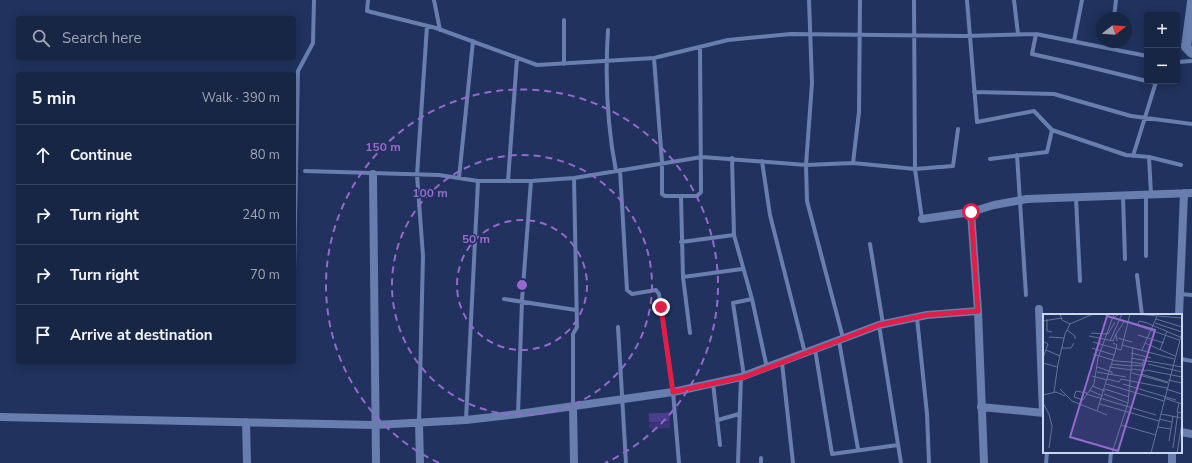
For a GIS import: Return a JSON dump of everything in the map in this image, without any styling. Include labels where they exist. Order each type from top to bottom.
[{"type":"main road","points":[[1192,2],[1186,47],[1192,53]]},
{"type":"street","points":[[373,174],[376,463]]},
{"type":"street","points":[[922,219],[971,212],[994,205],[1021,200],[1188,193],[1179,314]]},
{"type":"street","points":[[971,212],[978,311],[984,463]]},
{"type":"street","points":[[1039,309],[1043,356]]},
{"type":"street","points":[[0,417],[375,425],[466,420],[673,392],[743,377],[881,325],[917,318],[978,311]]},
{"type":"street","points":[[573,406],[574,463]]},
{"type":"street","points":[[981,407],[1043,413]]},
{"type":"street","points":[[246,422],[247,463]]},
{"type":"street","points":[[419,422],[420,463]]},
{"type":"street","points":[[1182,432],[1192,434]]},
{"type":"lane","points":[[296,171],[298,71],[312,43],[314,0]]},
{"type":"lane","points":[[368,0],[367,11],[440,30],[537,65],[654,58],[728,40],[791,34],[915,36],[1036,34],[1096,45]]},
{"type":"lane","points":[[434,0],[440,30]]},
{"type":"lane","points":[[808,0],[812,83],[806,165],[807,201],[841,339],[858,449]]},
{"type":"lane","points":[[853,164],[859,112],[860,0]]},
{"type":"lane","points":[[914,0],[915,169],[922,219]]},
{"type":"lane","points":[[967,0],[977,122],[1034,111],[1052,130],[1126,155],[1149,157],[1181,166]]},
{"type":"lane","points":[[1014,0],[1018,34]]},
{"type":"lane","points":[[1074,41],[1082,0]]},
{"type":"lane","points":[[1115,12],[1116,0]]},
{"type":"lane","points":[[564,20],[564,64]]},
{"type":"lane","points":[[419,422],[422,256],[417,174],[427,26]]},
{"type":"lane","points":[[608,30],[606,61],[610,140],[618,171],[627,290],[632,294],[656,290],[659,294],[673,392],[679,463]]},
{"type":"lane","points":[[1036,34],[1032,54],[1144,79]]},
{"type":"lane","points":[[459,178],[473,42]]},
{"type":"lane","points":[[654,58],[662,162],[663,196],[681,197],[700,194],[702,157],[700,47]]},
{"type":"lane","points":[[1111,48],[1144,55]]},
{"type":"lane","points":[[508,181],[517,58]]},
{"type":"lane","points":[[1180,62],[1192,61]]},
{"type":"lane","points":[[1133,156],[1155,84]]},
{"type":"lane","points":[[974,92],[1054,94],[1144,118],[1192,124]]},
{"type":"lane","points":[[305,171],[417,174],[478,181],[531,181],[574,178],[662,162],[702,157],[732,158],[806,165],[853,164],[915,169],[953,166],[958,129]]},
{"type":"lane","points":[[990,159],[1046,152],[1052,130]]},
{"type":"lane","points":[[1017,155],[1026,295]]},
{"type":"lane","points":[[1146,256],[1149,157]]},
{"type":"lane","points":[[732,158],[734,235],[742,269],[752,299],[767,369]]},
{"type":"lane","points":[[762,161],[770,215],[804,353]]},
{"type":"lane","points":[[573,406],[573,334],[576,327],[574,178]]},
{"type":"lane","points":[[466,420],[478,181]]},
{"type":"lane","points":[[518,414],[522,300],[531,181]]},
{"type":"lane","points":[[1123,195],[1126,259]]},
{"type":"lane","points":[[681,197],[683,276],[690,333]]},
{"type":"lane","points":[[1076,197],[1080,281]]},
{"type":"lane","points":[[682,242],[734,235]]},
{"type":"lane","points":[[870,244],[901,463]]},
{"type":"lane","points":[[683,276],[742,269]]},
{"type":"lane","points":[[1137,275],[1142,314]]},
{"type":"lane","points":[[1180,294],[1192,295]]},
{"type":"lane","points":[[504,299],[522,300],[576,310]]},
{"type":"lane","points":[[738,463],[743,377],[733,303],[752,299]]},
{"type":"lane","points":[[917,318],[927,414],[929,463]]},
{"type":"lane","points":[[618,326],[624,398],[626,463]]},
{"type":"lane","points":[[815,349],[832,454],[858,449],[898,445]]},
{"type":"lane","points":[[1182,358],[1192,361]]},
{"type":"lane","points":[[782,363],[793,463]]},
{"type":"lane","points":[[713,383],[720,445]]},
{"type":"lane","points":[[718,420],[740,414]]},
{"type":"lane","points":[[1046,463],[1047,453]]},
{"type":"lane","points":[[1110,463],[1111,453]]},
{"type":"building","points":[[670,412],[670,422],[649,423],[648,413]]},
{"type":"route","points":[[661,307],[673,392],[744,377],[879,325],[927,315],[978,311],[971,212]]}]
